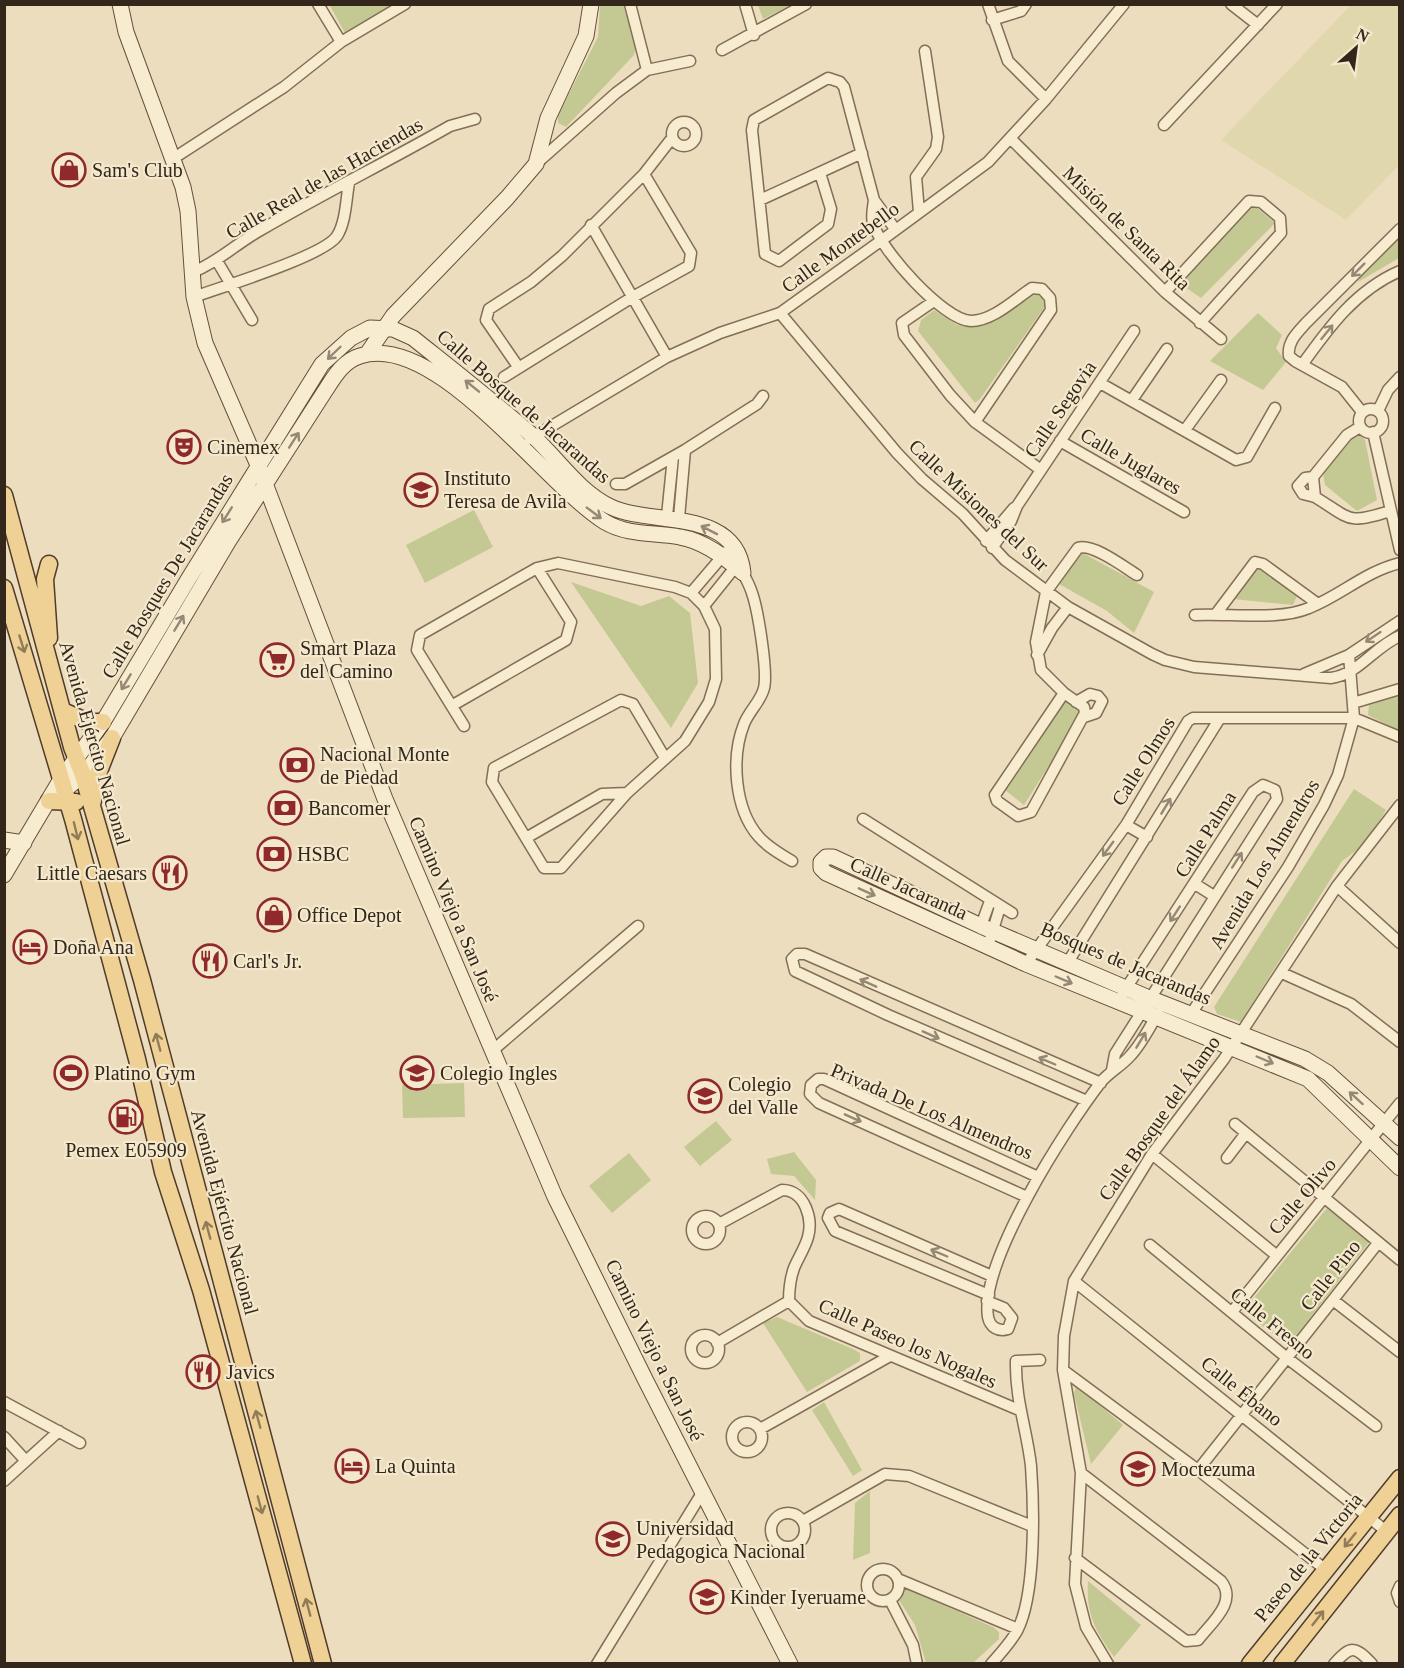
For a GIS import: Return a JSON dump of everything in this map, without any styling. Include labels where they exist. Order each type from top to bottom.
[{"type":"main road","name":"Avenida Ejército Nacional","points":[[4,495],[63,711],[142,980],[323,1664]]},
{"type":"main road","points":[[46,647],[51,627],[45,579],[49,564]]},
{"type":"main road","points":[[4,588],[33,679],[64,790],[137,1059],[163,1172],[201,1290],[303,1664]]},
{"type":"main road","points":[[33,679],[57,744],[75,752]]},
{"type":"main road","points":[[63,711],[88,722],[103,722]]},
{"type":"main road","points":[[92,808],[94,784],[112,738]]},
{"type":"main road","points":[[49,801],[64,790]]},
{"type":"main road","points":[[64,790],[82,807],[105,858]]},
{"type":"main road","points":[[201,1290],[215,1323],[224,1328],[234,1324]]},
{"type":"main road","points":[[215,1345],[223,1349],[239,1375],[250,1387]]},
{"type":"main road","name":"Paseo de la Victoria","points":[[1250,1664],[1400,1478]]},
{"type":"main road","points":[[1282,1663],[1400,1515]]},
{"type":"street","name":"Camino Viejo a San José","points":[[120,4],[126,32],[174,158],[188,211],[194,297],[204,344],[258,465],[385,799],[555,1197],[790,1664]]},
{"type":"street","points":[[318,4],[341,42]]},
{"type":"street","points":[[174,158],[284,87],[341,42],[405,4]]},
{"type":"street","points":[[536,164],[548,118],[586,36],[591,4]]},
{"type":"street","points":[[630,4],[647,70]]},
{"type":"street","points":[[745,4],[754,35]]},
{"type":"street","points":[[722,50],[754,35],[806,4]]},
{"type":"street","points":[[987,4],[1008,61],[1046,99]]},
{"type":"street","points":[[992,20],[1021,11],[1026,4]]},
{"type":"street","name":"Calle Montebello","points":[[527,441],[667,357],[720,333],[780,313],[882,240],[988,162],[1046,99],[1124,4]]},
{"type":"street","points":[[1231,4],[1258,25]]},
{"type":"street","points":[[1164,125],[1277,4]]},
{"type":"street","points":[[919,212],[916,177],[936,149],[938,137],[926,51]]},
{"type":"street","points":[[367,354],[384,328],[507,198],[536,164],[616,93],[647,70],[690,61]]},
{"type":"street","points":[[820,173],[831,209],[830,220],[779,261],[765,254],[752,130],[754,120],[756,116],[828,78],[840,82],[844,87],[874,200],[872,221],[882,240],[907,271],[916,275],[931,297],[956,316],[968,321],[977,321],[1037,287],[1046,291],[1050,297],[1051,310],[975,422]]},
{"type":"street","name":"Calle Real de las Haciendas","points":[[193,272],[217,261],[257,232],[450,126],[475,119]]},
{"type":"street","points":[[519,368],[486,320],[487,313],[543,272],[644,174],[672,138]]},
{"type":"street","name":"Misión de Santa Rita","points":[[1011,139],[1165,292],[1221,339]]},
{"type":"street","points":[[760,201],[862,153]]},
{"type":"street","points":[[504,377],[631,298],[689,266],[691,253],[644,174]]},
{"type":"street","points":[[194,297],[258,276],[330,243],[341,227],[349,183]]},
{"type":"street","points":[[874,200],[895,229]]},
{"type":"street","points":[[1165,292],[1246,203],[1253,200],[1261,202],[1280,218],[1281,233],[1200,323]]},
{"type":"street","points":[[591,225],[667,357]]},
{"type":"street","points":[[1362,412],[1342,387],[1289,356],[1290,343],[1341,287],[1400,229]]},
{"type":"street","points":[[217,261],[252,320]]},
{"type":"street","points":[[1302,365],[1354,300],[1379,280],[1400,271]]},
{"type":"street","points":[[1341,287],[1354,300]]},
{"type":"street","points":[[931,297],[905,320],[901,327],[904,335],[950,395],[975,422],[1041,470]]},
{"type":"street","name":"Calle Misiones del Sur","points":[[780,313],[897,453],[922,479],[963,514],[989,545],[1068,607],[1152,654],[1179,665],[1331,678],[1351,671]]},
{"type":"street","name":"Calle Bosques De Jacarandas","points":[[64,790],[75,752],[103,722],[258,465],[322,364],[336,350],[361,332],[384,328]]},
{"type":"street","name":"Calle Bosque de Jacarandas","points":[[384,328],[413,338],[527,441],[598,500],[632,514],[673,517],[710,529],[735,560]]},
{"type":"street","name":"Calle Segovia","points":[[989,545],[1011,520],[1017,506],[1134,331]]},
{"type":"street","points":[[1132,400],[1167,349]]},
{"type":"street","name":"Calle Bosques De Jacarandas","points":[[64,790],[83,775],[112,738],[265,483],[336,374],[352,359],[367,354]]},
{"type":"street","name":"Calle Bosque de Jacarandas","points":[[367,354],[403,357],[418,362],[527,441],[588,509],[605,522],[631,532],[681,537],[735,560]]},
{"type":"street","points":[[1378,411],[1388,390],[1400,378]]},
{"type":"street","points":[[1185,430],[1221,380]]},
{"type":"street","points":[[1100,383],[1236,460],[1247,457],[1275,408]]},
{"type":"street","points":[[616,484],[625,484],[685,450],[757,404],[763,396]]},
{"type":"street","points":[[1368,409],[1378,411],[1383,421],[1380,429],[1366,432],[1360,427],[1359,419],[1362,412],[1368,409]]},
{"type":"street","points":[[1360,427],[1347,435],[1313,477],[1315,497],[1353,520],[1364,520],[1390,511]]},
{"type":"street","points":[[1373,432],[1400,550]]},
{"type":"street","points":[[244,434],[260,440],[274,439]]},
{"type":"street","name":"Calle Juglares","points":[[1060,441],[1184,512]]},
{"type":"street","points":[[673,517],[685,450]]},
{"type":"street","points":[[673,457],[673,517]]},
{"type":"street","points":[[1064,693],[997,791],[997,801],[1018,816],[1031,812],[1084,717],[1085,710],[1041,670],[1037,655],[1039,620],[1046,592],[1078,548],[1082,546],[1091,548],[1137,575]]},
{"type":"street","points":[[691,593],[735,560]]},
{"type":"street","points":[[704,606],[735,560]]},
{"type":"street","points":[[735,560],[753,593],[765,672],[764,688],[745,721],[741,735],[737,766],[738,783],[750,824],[772,849],[792,861]]},
{"type":"street","points":[[1216,614],[1254,562],[1263,564],[1318,604]]},
{"type":"street","points":[[464,726],[417,650],[420,635],[537,568],[569,563],[624,578],[675,587],[691,593],[704,606],[715,629],[716,679],[709,702],[685,741],[627,793],[561,868],[544,868],[492,782],[494,768],[621,700],[633,704],[665,758]]},
{"type":"street","points":[[1195,615],[1296,612],[1318,604],[1365,575],[1400,563]]},
{"type":"street","points":[[453,705],[566,640],[571,622],[537,568]]},
{"type":"street","points":[[1037,655],[1052,628],[1068,607]]},
{"type":"street","points":[[1039,620],[1052,628]]},
{"type":"street","name":"Calle Misiones del Sur","points":[[1304,674],[1349,655],[1400,621]]},
{"type":"street","points":[[1351,671],[1376,649],[1400,636]]},
{"type":"street","name":"Avenida Los Almendros","points":[[1191,1014],[1287,867],[1324,805],[1345,756],[1354,718],[1349,655]]},
{"type":"street","points":[[1353,703],[1400,689]]},
{"type":"street","points":[[1076,702],[1090,694],[1098,696],[1102,701],[1101,708],[1096,713],[1084,717]]},
{"type":"street","name":"Calle Olmos","points":[[1026,964],[1125,825],[1188,721],[1202,716],[1220,718]]},
{"type":"street","points":[[1068,962],[1220,718],[1354,718],[1400,737]]},
{"type":"street","name":"Calle Palma","points":[[1117,1002],[1253,792],[1260,785],[1269,786],[1276,792],[1276,799],[1214,896],[1148,1015]]},
{"type":"street","points":[[526,838],[602,794],[627,793]]},
{"type":"street","points":[[4,875],[16,849],[49,801]]},
{"type":"street","name":"Calle Bosque del Álamo","points":[[1108,1664],[1086,1627],[1079,1605],[1075,1558],[1081,1473],[1063,1370],[1064,1336],[1074,1281],[1152,1154],[1232,1046],[1337,886],[1400,805]]},
{"type":"street","name":"Calle Jacaranda","points":[[863,819],[1012,913]]},
{"type":"street","points":[[1125,825],[1147,837]]},
{"type":"street","points":[[4,840],[16,849]]},
{"type":"street","name":"Bosques de Jacarandas","points":[[821,862],[826,857],[833,857],[987,928],[1156,1001],[1240,1032],[1317,1065],[1400,1137]]},
{"type":"street","name":"Calle Jacaranda","points":[[821,862],[821,868],[826,873],[1026,964],[1148,1015],[1232,1046],[1308,1079],[1400,1168]]},
{"type":"street","points":[[1195,884],[1214,896]]},
{"type":"street","points":[[1337,886],[1400,943]]},
{"type":"street","points":[[912,912],[919,897]]},
{"type":"street","name":"Calle Jacaranda","points":[[988,946],[990,901]]},
{"type":"street","name":"Calle Jacaranda","points":[[987,928],[1000,907]]},
{"type":"street","points":[[492,1051],[638,926]]},
{"type":"street","points":[[1087,1101],[984,1058],[795,971],[792,959],[797,954],[805,954],[992,1038],[1101,1083]]},
{"type":"street","points":[[1282,973],[1351,1004],[1400,1042]]},
{"type":"street","points":[[888,1015],[897,996]]},
{"type":"street","points":[[1112,1070],[1114,1054],[1148,1015]]},
{"type":"street","points":[[992,1276],[839,1209],[830,1213],[828,1218],[835,1230],[988,1298],[992,1276],[1038,1176],[1087,1101],[1112,1070],[1134,1052],[1148,1015]]},
{"type":"street","points":[[984,1058],[992,1038]]},
{"type":"street","name":"Privada De Los Almendros","points":[[1027,1197],[819,1103],[810,1094],[811,1085],[818,1079],[824,1079],[1038,1176]]},
{"type":"street","name":"Calle Olivo","points":[[1232,1312],[1400,1102]]},
{"type":"street","points":[[1235,1124],[1400,1260]]},
{"type":"street","points":[[914,1145],[923,1125]]},
{"type":"street","points":[[1227,1158],[1246,1133]]},
{"type":"street","points":[[1152,1154],[1276,1255]]},
{"type":"street","points":[[717,1343],[789,1301],[794,1269],[806,1244],[809,1229],[805,1205],[800,1198],[788,1190],[782,1190],[719,1224]]},
{"type":"street","points":[[904,1262],[911,1241]]},
{"type":"street","name":"Calle Pino","points":[[1198,1470],[1378,1243]]},
{"type":"street","name":"Calle Fresno","points":[[1150,1245],[1287,1358],[1376,1426]]},
{"type":"street","name":"Calle Ébano","points":[[1074,1281],[1386,1532]]},
{"type":"street","points":[[1333,1300],[1400,1352]]},
{"type":"street","name":"Calle Paseo los Nogales","points":[[789,1301],[809,1321],[1019,1410]]},
{"type":"street","points":[[760,1429],[890,1356]]},
{"type":"street","points":[[991,1664],[1018,1629],[1027,1592],[1032,1526],[1030,1464],[1019,1410],[1016,1361],[1040,1360]]},
{"type":"street","points":[[1063,1370],[1326,1569]]},
{"type":"street","points":[[4,1402],[80,1443]]},
{"type":"street","points":[[4,1481],[59,1431]]},
{"type":"street","points":[[4,1437],[26,1461]]},
{"type":"street","points":[[803,1521],[885,1474],[892,1473],[909,1476],[1032,1526]]},
{"type":"street","points":[[1075,1558],[1186,1641],[1198,1640],[1227,1602],[1227,1588],[1221,1581],[1081,1473]]},
{"type":"street","points":[[597,1664],[702,1492]]},
{"type":"street","points":[[898,1579],[897,1593],[890,1600],[879,1601],[870,1595],[868,1579],[875,1571],[885,1569],[898,1579],[1018,1629]]},
{"type":"street","points":[[1400,1587],[1397,1593],[1400,1602]]},
{"type":"street","points":[[890,1600],[913,1645],[917,1664]]},
{"type":"street","points":[[295,1634],[295,1664]]},
{"type":"street","points":[[1334,1664],[1347,1650],[1351,1649],[1361,1652],[1372,1664]]},
{"type":"shaded area","points":[[1352,4],[1399,5],[1400,164],[1346,220],[1221,140]]},
{"type":"green space","points":[[329,4],[397,5],[346,35]]},
{"type":"green space","points":[[600,5],[623,5],[637,44],[634,55],[566,127],[558,123],[558,115],[598,37]]},
{"type":"green space","points":[[758,5],[791,5],[763,19]]},
{"type":"green space","points":[[1251,203],[1275,223],[1201,298],[1179,283]]},
{"type":"green space","points":[[1399,235],[1399,258],[1358,282],[1364,269]]},
{"type":"green space","points":[[1038,292],[1046,305],[975,403],[918,331],[921,320],[934,310],[957,325],[979,326]]},
{"type":"green space","points":[[1258,313],[1282,335],[1276,348],[1286,362],[1263,390],[1210,361]]},
{"type":"green space","points":[[1360,435],[1365,440],[1377,500],[1357,511],[1325,485],[1323,473],[1352,439]]},
{"type":"green space","points":[[474,510],[493,547],[425,583],[406,545]]},
{"type":"green space","points":[[1081,552],[1154,592],[1134,633],[1107,611],[1059,584]]},
{"type":"green space","points":[[1258,566],[1297,596],[1293,605],[1233,599]]},
{"type":"green space","points":[[571,582],[641,606],[669,596],[690,613],[698,683],[671,728]]},
{"type":"green space","points":[[1399,696],[1399,731],[1368,715],[1369,705]]},
{"type":"green space","points":[[1065,699],[1084,710],[1024,805],[1005,790]]},
{"type":"green space","points":[[1354,789],[1386,810],[1364,845],[1342,861],[1241,1022],[1217,1014],[1214,1007]]},
{"type":"green space","points":[[464,1083],[465,1117],[403,1118],[402,1085]]},
{"type":"green space","points":[[716,1121],[732,1140],[700,1166],[684,1147]]},
{"type":"green space","points":[[794,1152],[816,1180],[815,1200],[794,1176],[771,1174],[767,1159]]},
{"type":"green space","points":[[629,1153],[651,1180],[612,1213],[589,1186]]},
{"type":"green space","points":[[1327,1208],[1369,1242],[1288,1346],[1243,1311]]},
{"type":"green space","points":[[777,1317],[853,1349],[860,1353],[860,1361],[807,1392],[763,1323]]},
{"type":"green space","points":[[1076,1385],[1123,1425],[1091,1464],[1074,1394]]},
{"type":"green space","points":[[824,1402],[862,1470],[853,1476],[812,1410]]},
{"type":"green space","points":[[870,1491],[870,1553],[853,1560],[855,1503]]},
{"type":"green space","points":[[1088,1581],[1141,1625],[1114,1657],[1093,1622],[1090,1613]]},
{"type":"green space","points":[[907,1589],[993,1627],[999,1632],[999,1639],[973,1663],[926,1663],[915,1625],[899,1600],[901,1593]]},
{"type":"place","name":"Sam's Club","points":[[69,170]]},
{"type":"place","name":"Cinemex","points":[[184,447]]},
{"type":"place","name":"Instituto Teresa de Avila","points":[[421,490]]},
{"type":"place","name":"Smart Plaza del Camino","points":[[277,660]]},
{"type":"place","name":"Nacional Monte de Piedad","points":[[297,765]]},
{"type":"place","name":"Bancomer","points":[[285,808]]},
{"type":"place","name":"HSBC","points":[[274,854]]},
{"type":"place","name":"Little Caesars","points":[[170,873]]},
{"type":"place","name":"Office Depot","points":[[274,915]]},
{"type":"place","name":"Doña Ana","points":[[30,947]]},
{"type":"place","name":"Carl's Jr.","points":[[210,961]]},
{"type":"place","name":"Platino Gym","points":[[71,1073]]},
{"type":"place","name":"Colegio Ingles","points":[[417,1073]]},
{"type":"place","name":"Colegio del Valle","points":[[705,1096]]},
{"type":"place","name":"Pemex E05909","points":[[126,1117]]},
{"type":"place","name":"Javics","points":[[203,1372]]},
{"type":"place","name":"La Quinta","points":[[352,1466]]},
{"type":"place","name":"Moctezuma","points":[[1138,1469]]},
{"type":"place","name":"Universidad Pedagogica Nacional","points":[[613,1539]]},
{"type":"place","name":"Kinder Iyeruame","points":[[707,1597]]}]
